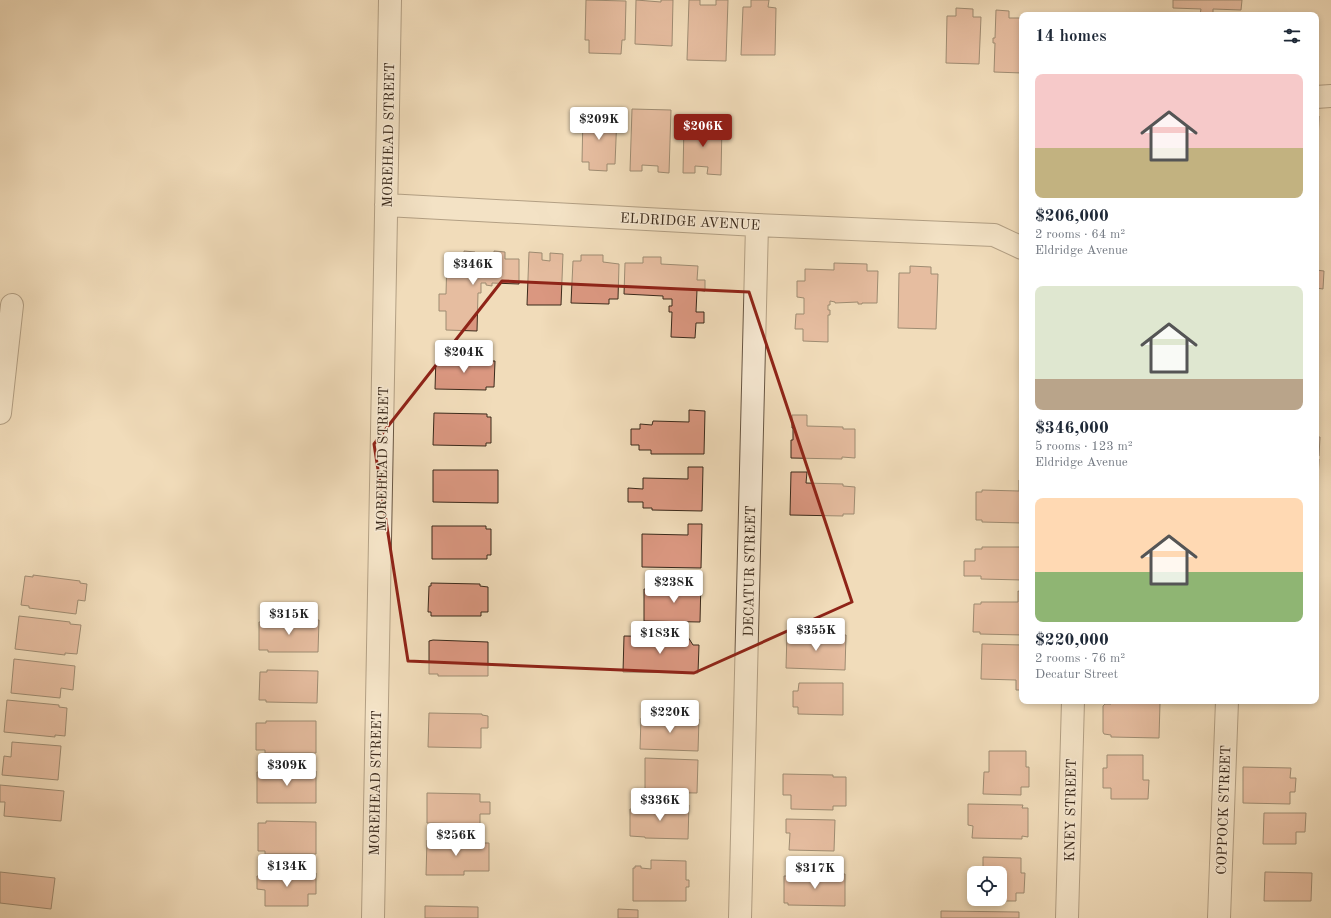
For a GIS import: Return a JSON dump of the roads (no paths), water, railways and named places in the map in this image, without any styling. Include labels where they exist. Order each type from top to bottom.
[{"type":"street","name":"MOREHEAD STREET","points":[[372,918],[390,0]]},
{"type":"street","points":[[1319,96],[1331,96]]},
{"type":"street","name":"ELDRIDGE AVENUE","points":[[386,205],[757,225],[994,235],[1019,247]]},
{"type":"street","name":"DECATUR STREET","points":[[740,918],[757,225]]},
{"type":"street","points":[[0,413],[12,305]]},
{"type":"street","name":"KNEY STREET","points":[[1067,918],[1073,704]]},
{"type":"street","name":"COPPOCK STREET","points":[[1219,918],[1227,704]]}]
